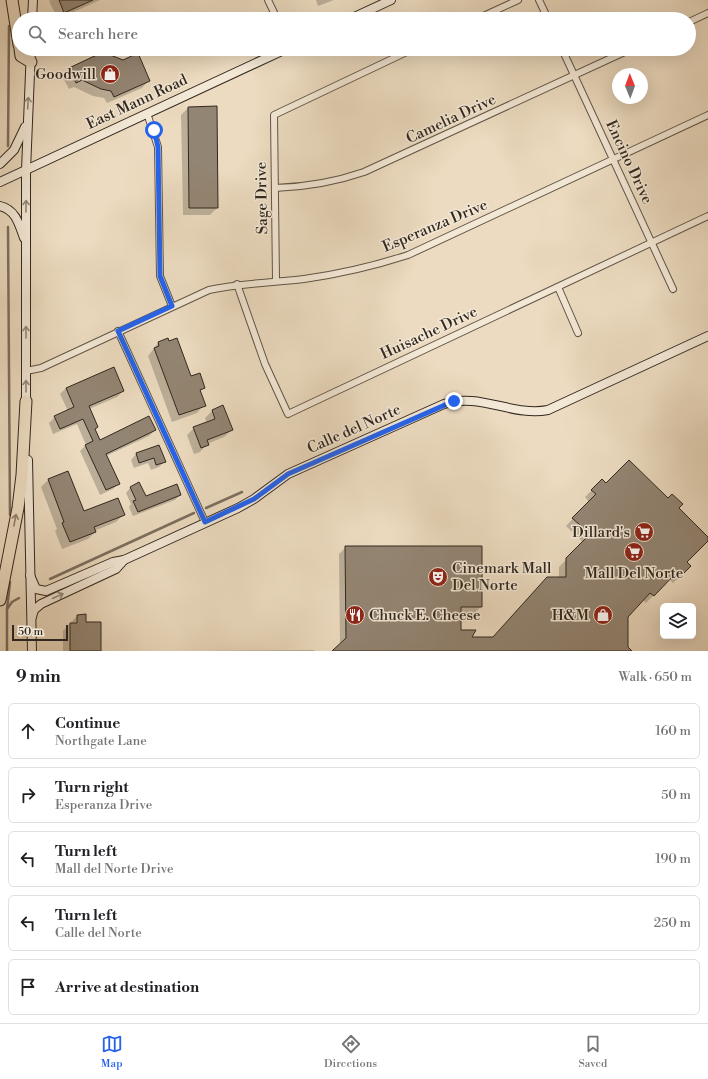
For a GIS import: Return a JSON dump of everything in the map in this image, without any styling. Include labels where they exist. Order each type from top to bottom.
[{"type":"highway","points":[[12,0],[14,12]]},
{"type":"highway","points":[[21,56],[31,62]]},
{"type":"highway","points":[[0,600],[19,501],[26,401]]},
{"type":"street","points":[[32,12],[33,0]]},
{"type":"street","points":[[268,0],[274,12]]},
{"type":"street","points":[[365,12],[391,0]]},
{"type":"street","points":[[492,12],[518,0]]},
{"type":"street","points":[[540,0],[545,12]]},
{"type":"street","points":[[696,19],[708,13]]},
{"type":"street","points":[[31,56],[26,170],[26,401],[32,651]]},
{"type":"street","name":"East Mann Road","points":[[0,182],[271,56]]},
{"type":"street","name":"Sage Drive","points":[[276,280],[274,115],[398,56]]},
{"type":"street","name":"Encino Drive","points":[[565,56],[673,289]]},
{"type":"street","name":"Camelia Drive","points":[[275,188],[304,187],[336,181],[364,172],[616,56]]},
{"type":"street","points":[[147,113],[158,147],[160,276],[172,306]]},
{"type":"street","name":"Esperanza Drive","points":[[26,371],[41,368],[209,290],[237,284],[340,273],[377,265],[408,255],[708,115]]},
{"type":"street","points":[[0,164],[14,150],[27,122]]},
{"type":"street","points":[[0,206],[6,208],[14,214],[26,243]]},
{"type":"street","name":"Huisache Drive","points":[[237,284],[265,364],[288,414],[708,216]]},
{"type":"street","points":[[558,287],[578,333]]},
{"type":"street","points":[[118,331],[205,522]]},
{"type":"street","name":"Calle del Norte","points":[[30,575],[36,589],[46,591],[112,562],[124,560],[254,499],[288,474],[444,404],[462,400],[531,412],[548,410],[708,336]]},
{"type":"street","points":[[31,621],[34,610],[40,604],[116,569],[124,560]]},
{"type":"building","points":[[59,0],[93,0],[66,12],[64,12]]},
{"type":"building","name":"Goodwill","points":[[94,56],[113,56],[123,60],[132,56],[139,56],[150,81],[114,97],[111,91],[101,89],[82,80],[76,83],[69,68]]},
{"type":"building","points":[[217,106],[218,208],[189,208],[188,107]]},
{"type":"building","points":[[168,338],[169,341],[177,338],[191,376],[200,373],[205,388],[200,390],[206,406],[179,415],[154,348],[159,346],[158,342]]},
{"type":"building","points":[[114,367],[124,391],[89,406],[98,427],[95,429],[100,440],[149,416],[156,430],[106,454],[120,484],[106,490],[85,445],[93,441],[83,419],[60,429],[54,416],[74,407],[66,388]]},
{"type":"building","points":[[223,405],[233,430],[207,440],[209,445],[201,448],[193,427],[215,419],[212,410]]},
{"type":"building","points":[[159,445],[166,462],[156,465],[154,458],[139,463],[136,453]]},
{"type":"building","name":"Mall Del Norte","points":[[629,460],[668,498],[672,494],[683,504],[679,508],[708,537],[708,541],[687,562],[691,566],[680,577],[676,573],[654,596],[650,593],[628,617],[628,647],[632,651],[332,651],[346,638],[345,546],[482,546],[482,607],[461,607],[461,630],[476,630],[472,637],[493,637],[547,577],[566,577],[566,558],[590,534],[572,518],[596,494],[591,490],[602,479],[606,483]]},
{"type":"building","points":[[68,471],[84,511],[118,498],[125,515],[94,527],[96,532],[70,542],[62,523],[64,522],[48,479]]},
{"type":"building","points":[[139,482],[146,496],[177,484],[181,495],[138,512],[133,501],[136,500],[130,487]]},
{"type":"building","points":[[86,614],[86,622],[101,622],[101,651],[70,651],[70,623],[77,623],[77,615]]},
{"type":"waterway","points":[[8,146],[9,26]]},
{"type":"waterway","points":[[8,227],[10,515]]},
{"type":"waterway","points":[[206,508],[242,492]]},
{"type":"waterway","points":[[50,579],[194,513]]},
{"type":"waterway","points":[[7,651],[7,609],[10,582]]},
{"type":"waterway","points":[[7,609],[12,602],[19,598]]},
{"type":"place","name":"Goodwill","points":[[110,74]]},
{"type":"place","name":"Dillard's","points":[[644,532]]},
{"type":"place","name":"Mall Del Norte","points":[[634,552]]},
{"type":"place","name":"Cinemark Mall Del Norte","points":[[438,577]]},
{"type":"place","name":"Chuck E. Cheese","points":[[355,615]]},
{"type":"place","name":"H&M","points":[[603,615]]},
{"type":"route","points":[[154,130],[158,147],[160,276],[163,289],[172,306],[118,331],[205,522],[238,508],[254,499],[288,474],[444,404],[454,401]]}]
